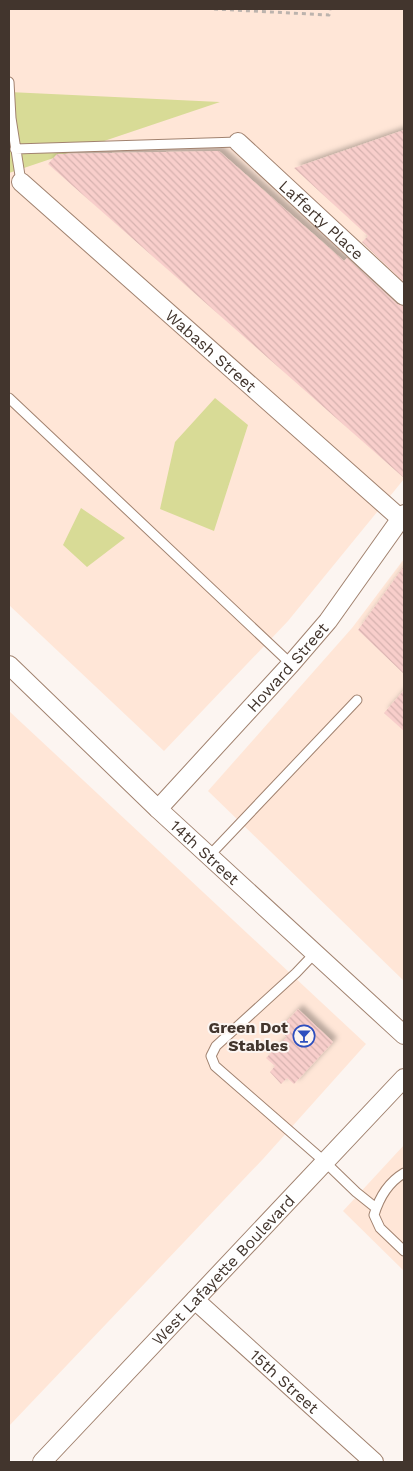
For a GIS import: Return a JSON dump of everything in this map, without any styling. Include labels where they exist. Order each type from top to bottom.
[{"type":"street","name":"Lafferty Place","points":[[238,142],[404,296]]},
{"type":"street","name":"Wabash Street","points":[[21,182],[402,516]]},
{"type":"street","name":"Howard Street","points":[[158,809],[328,621],[402,516]]},
{"type":"street","name":"14th Street","points":[[9,665],[208,856],[404,1036]]},
{"type":"street","name":"West Lafayette Boulevard","points":[[42,1462],[404,1078]]},
{"type":"street","name":"15th Street","points":[[195,1300],[374,1462]]},
{"type":"lane","points":[[9,82],[11,118],[21,182]]},
{"type":"lane","points":[[15,149],[238,142]]},
{"type":"lane","points":[[9,398],[291,664]]},
{"type":"lane","points":[[208,856],[357,700]]},
{"type":"lane","points":[[315,953],[296,973],[216,1046],[211,1056],[215,1066],[376,1208]]},
{"type":"lane","points":[[404,1173],[383,1193],[374,1215],[380,1228],[404,1251]]},
{"type":"path","points":[[214,9],[329,15],[330,9]]},
{"type":"shaded area","points":[[9,9],[404,10],[404,479],[288,621],[164,751],[9,605]]},
{"type":"shaded area","points":[[404,559],[404,981],[208,791],[352,628]]},
{"type":"shaded area","points":[[9,711],[366,1044],[263,1159],[9,1426]]},
{"type":"shaded area","points":[[404,1145],[404,1271],[343,1211]]},
{"type":"green space","points":[[9,92],[220,102],[9,173]]},
{"type":"green space","points":[[215,398],[248,425],[214,531],[160,509],[175,442]]},
{"type":"green space","points":[[81,508],[125,538],[87,567],[63,545]]},
{"type":"building","points":[[404,130],[404,282],[362,242],[368,236],[294,168]]},
{"type":"building","points":[[219,151],[344,261],[347,258],[397,304],[404,306],[404,478],[48,164],[57,154]]},
{"type":"building","points":[[404,566],[404,674],[358,630]]},
{"type":"building","points":[[404,690],[404,731],[384,713]]},
{"type":"building","points":[[298,1009],[333,1042],[294,1084],[287,1078],[281,1084],[270,1072],[275,1066],[266,1058],[287,1037],[279,1030]]},
{"type":"place","name":"Green Dot Stables","points":[[304,1036]]}]
